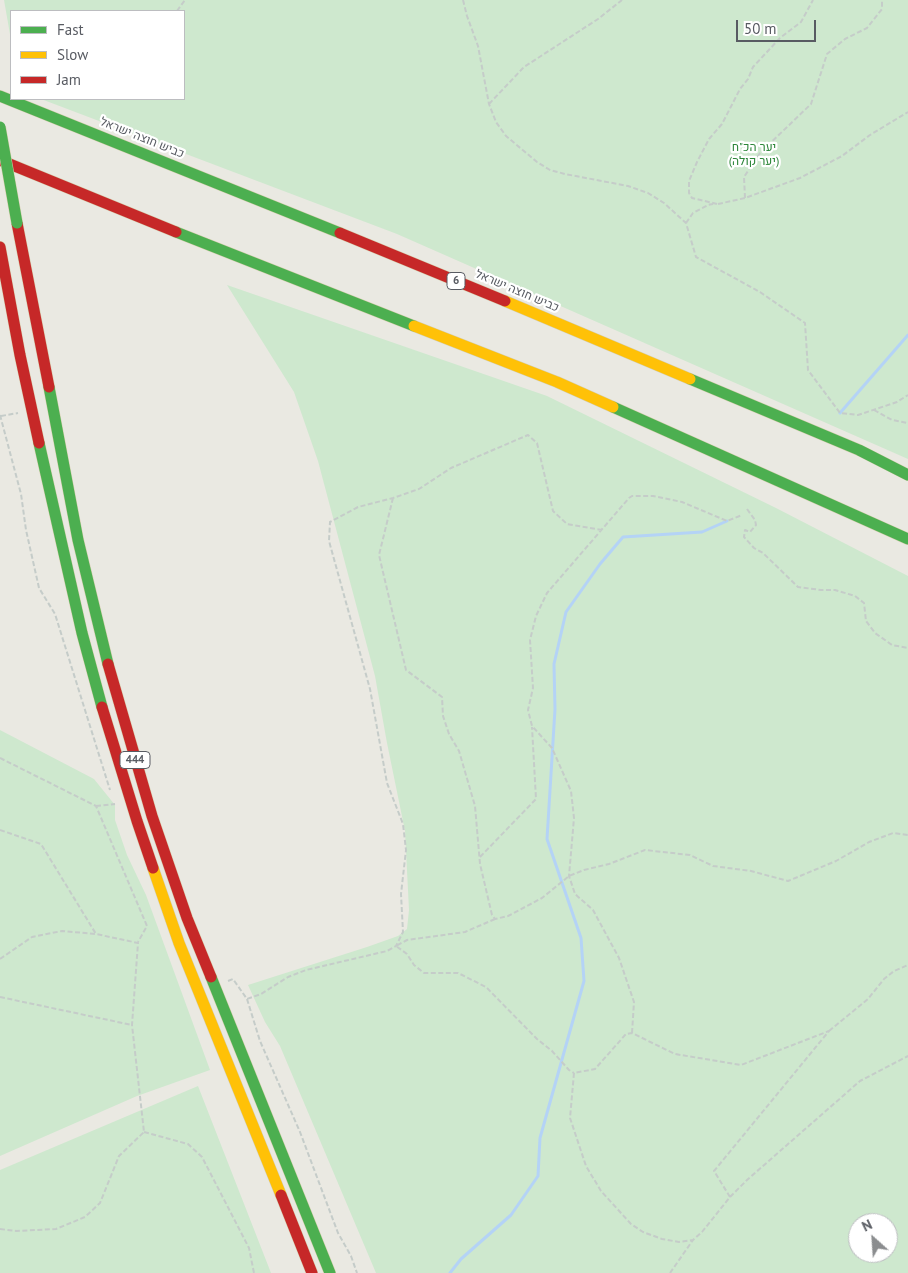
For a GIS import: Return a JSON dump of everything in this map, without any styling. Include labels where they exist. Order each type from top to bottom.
[{"type":"main road","name":"כביש חוצה ישראל","points":[[0,96],[397,256],[859,450],[908,475]]},
{"type":"main road","name":"444","points":[[0,127],[78,540],[99,630],[126,730],[152,816],[187,918],[330,1273]]},
{"type":"main road","points":[[0,160],[278,273],[557,382],[908,539]]},
{"type":"main road","name":"444","points":[[0,246],[20,355],[61,543],[82,633],[110,734],[137,821],[179,943],[312,1273]]},
{"type":"path","points":[[463,0],[478,46],[489,104],[496,122],[506,136],[537,162],[550,170],[628,186],[648,193],[664,203],[686,223],[696,257],[760,292],[805,323],[808,370],[840,413],[858,415],[897,402],[908,395]]},
{"type":"path","points":[[489,104],[524,67],[598,19],[622,0]]},
{"type":"path","points":[[717,204],[692,198],[689,194],[689,180],[696,162],[709,139],[722,124],[753,67],[780,38],[801,22],[813,0]]},
{"type":"path","points":[[745,198],[744,177],[760,153],[810,104],[827,54],[845,39],[867,28],[882,9],[882,0]]},
{"type":"path","points":[[686,223],[693,213],[708,205],[745,198],[800,178],[834,160],[908,112]]},
{"type":"path","points":[[874,410],[892,420],[908,423]]},
{"type":"path","points":[[0,415],[21,494],[26,530],[39,588],[55,614],[115,805],[96,806],[0,758]]},
{"type":"path","points":[[396,946],[403,932],[401,894],[406,850],[404,824],[387,783],[370,688],[329,541],[330,522],[358,507],[419,489],[452,468],[528,435],[537,443],[553,511],[567,524],[602,530]]},
{"type":"path","points":[[480,857],[536,800],[532,726],[528,710],[533,688],[530,640],[536,616],[547,593],[632,496],[653,496],[682,502],[727,521],[742,515]]},
{"type":"path","points":[[393,498],[379,556],[406,670],[442,697],[442,716],[449,734],[459,751],[475,806],[480,857],[492,915],[496,919]]},
{"type":"path","points":[[748,509],[756,525],[750,532],[745,530],[744,537],[798,587],[836,590],[855,596],[864,603],[866,621],[875,633],[892,645],[908,648]]},
{"type":"path","points":[[532,726],[552,748],[571,791],[574,818],[569,876],[575,894],[593,910],[619,958],[634,1002],[632,1033]]},
{"type":"path","points":[[96,806],[147,926],[138,943],[132,1025],[144,1132]]},
{"type":"path","points":[[0,830],[41,844],[96,934]]},
{"type":"path","points":[[247,999],[262,994],[288,977],[306,970],[388,951],[407,940],[465,932],[508,916],[542,898],[569,876],[609,864],[645,850],[690,855],[712,866],[751,871],[788,880],[836,861],[869,842],[893,832],[908,835]]},
{"type":"path","points":[[0,960],[32,937],[62,932],[96,934],[138,943]]},
{"type":"path","points":[[396,946],[407,954],[414,965],[424,973],[458,973],[486,987],[537,1040],[552,1051],[574,1073],[595,1069],[626,1034],[632,1033],[675,1054],[742,1065],[829,1031]]},
{"type":"path","points":[[730,1197],[714,1171],[829,1031],[868,999],[884,979],[894,971],[908,965]]},
{"type":"path","points":[[214,986],[233,979],[247,999],[260,1042],[300,1132],[338,1233],[351,1256],[357,1273]]},
{"type":"path","points":[[0,997],[132,1025]]},
{"type":"path","points":[[670,1273],[693,1240],[702,1232],[730,1197],[860,1081],[908,1056]]},
{"type":"path","points":[[574,1073],[570,1118],[586,1166],[601,1191],[631,1224],[643,1232],[662,1239],[679,1242],[693,1240]]},
{"type":"path","points":[[0,1228],[16,1231],[56,1229],[85,1217],[100,1203],[119,1156],[144,1132]]},
{"type":"path","points":[[144,1132],[188,1144],[202,1157],[249,1248],[254,1273]]},
{"type":"green space","name":"יער הכ\"ח (יער קולה)","points":[[4,0],[908,0],[908,459],[397,234],[44,100],[185,100],[185,10],[10,10],[10,34]]},
{"type":"green space","points":[[227,285],[547,396],[776,508],[908,576],[908,1273],[376,1273],[280,1046],[265,1022],[248,985],[367,947],[398,936],[407,929],[409,910],[405,831],[375,676],[318,461],[294,392]]},
{"type":"green space","points":[[0,730],[94,779],[115,805],[115,820],[127,855],[146,895],[210,1070],[137,1096],[0,1156]]},
{"type":"green space","points":[[198,1086],[271,1273],[0,1273],[0,1170]]},
{"type":"waterway","points":[[840,413],[908,335]]},
{"type":"waterway","points":[[450,1273],[461,1259],[511,1215],[538,1176],[540,1138],[584,981],[581,938],[547,839],[555,709],[554,664],[566,612],[600,564],[623,537],[702,532],[727,521]]},
{"type":"traffic: fast","points":[[0,96],[340,233]]},
{"type":"traffic: fast","points":[[0,127],[17,223]]},
{"type":"traffic: fast","points":[[176,232],[414,326]]},
{"type":"traffic: fast","points":[[690,379],[859,450],[908,475]]},
{"type":"traffic: fast","points":[[49,387],[78,540],[108,664]]},
{"type":"traffic: fast","points":[[613,407],[908,539]]},
{"type":"traffic: fast","points":[[39,443],[82,633],[102,707]]},
{"type":"traffic: fast","points":[[211,977],[330,1273]]},
{"type":"traffic: slow","points":[[505,301],[690,379]]},
{"type":"traffic: slow","points":[[414,326],[557,382],[613,407]]},
{"type":"traffic: slow","points":[[153,868],[179,943],[281,1195]]},
{"type":"traffic: jam","points":[[0,160],[176,232]]},
{"type":"traffic: jam","points":[[17,223],[49,387]]},
{"type":"traffic: jam","points":[[340,233],[505,301]]},
{"type":"traffic: jam","points":[[0,247],[39,443]]},
{"type":"traffic: jam","points":[[108,664],[152,816],[187,918],[211,977]]},
{"type":"traffic: jam","points":[[102,707],[153,868]]},
{"type":"traffic: jam","points":[[281,1195],[312,1273]]}]
